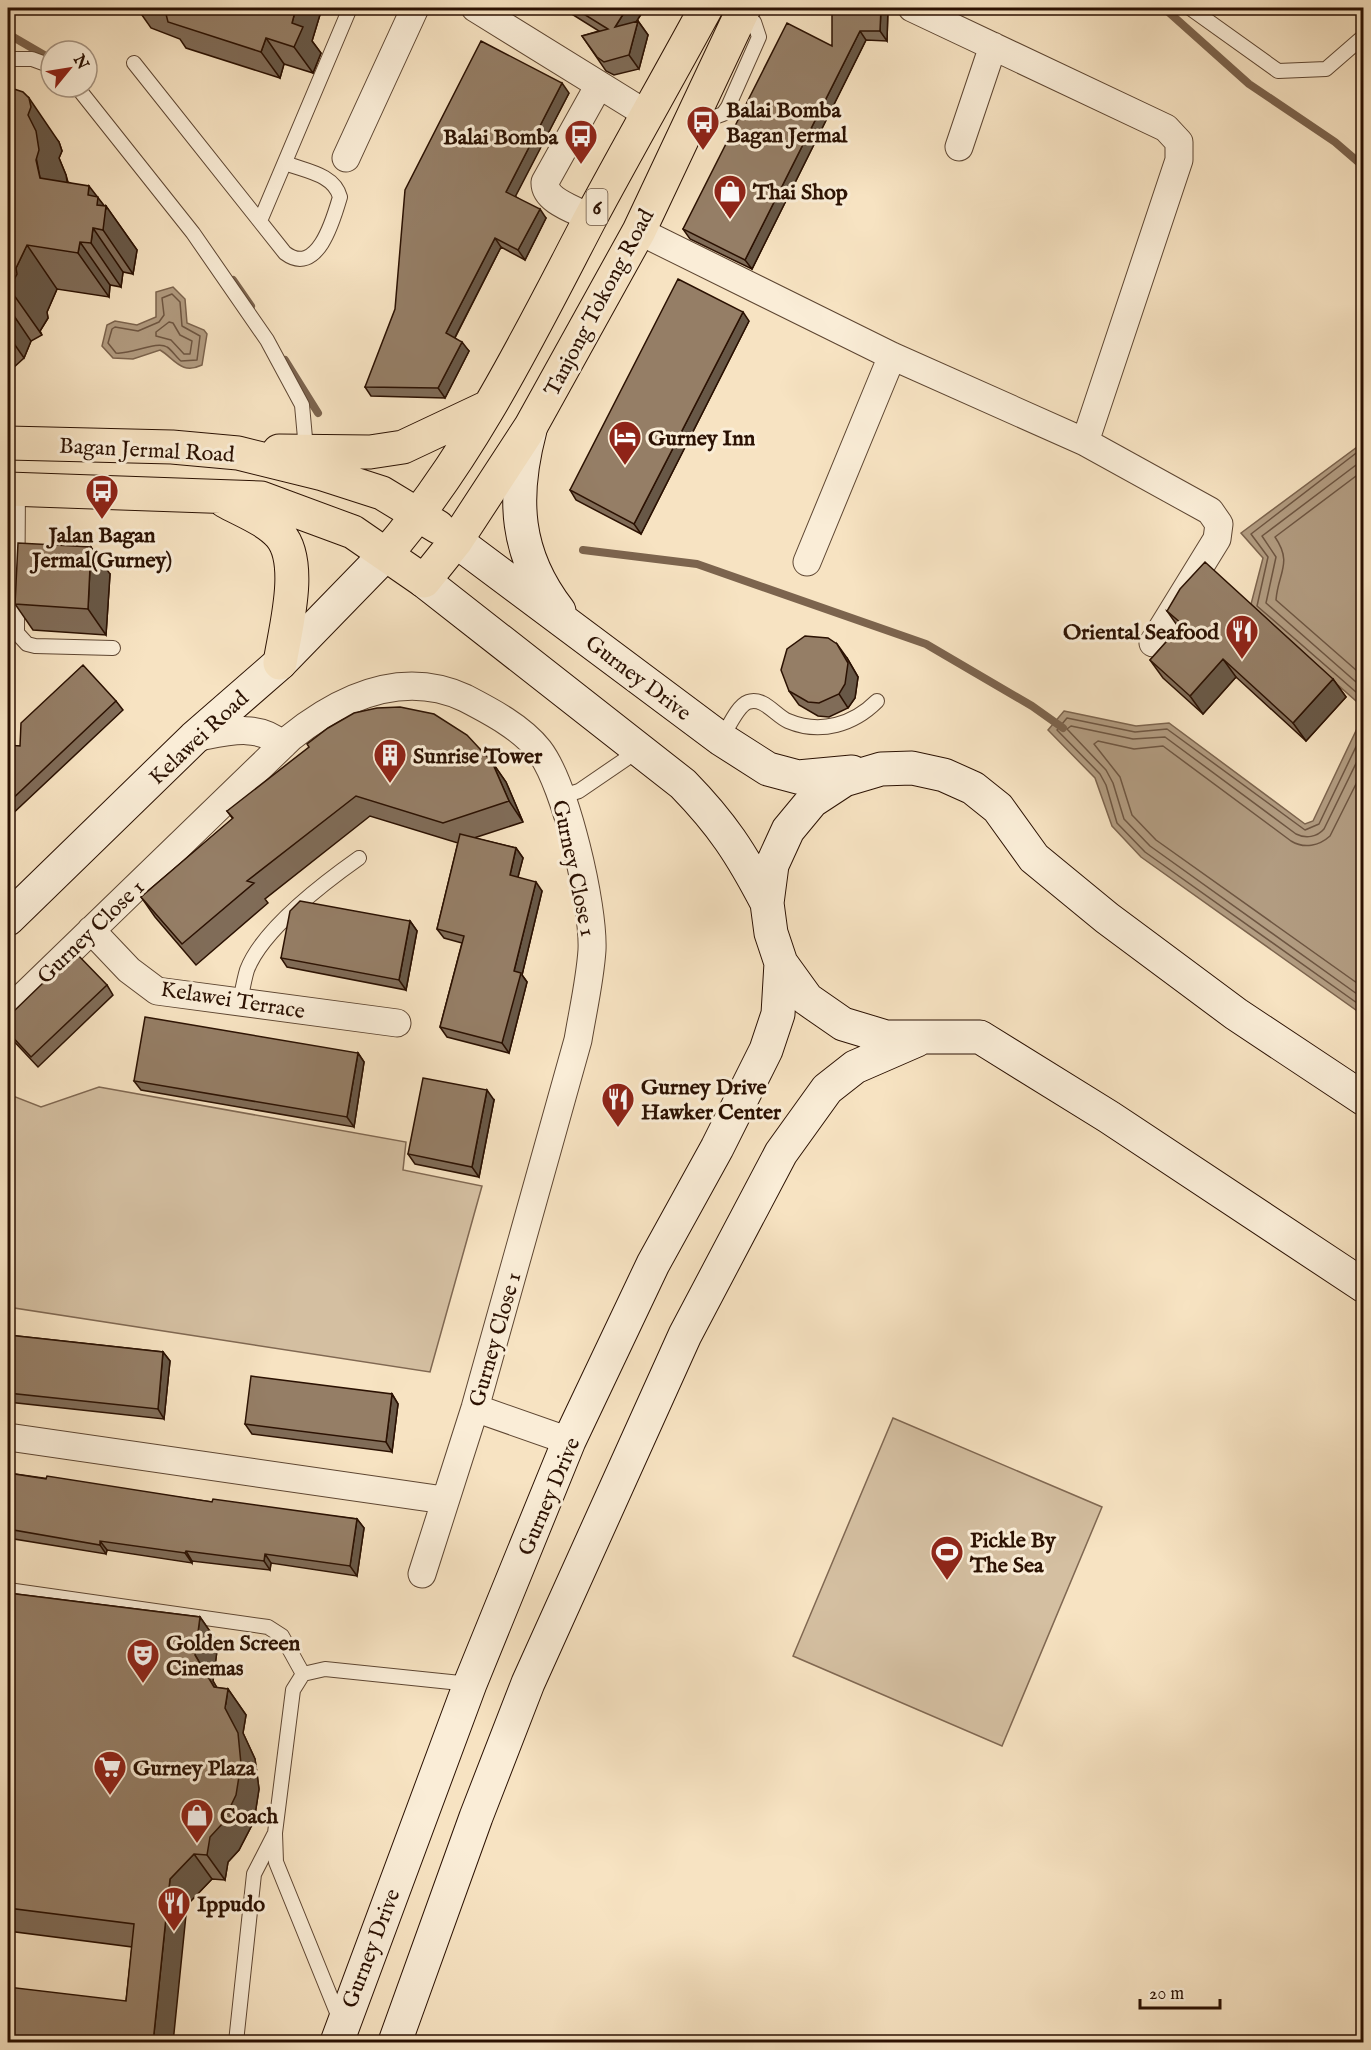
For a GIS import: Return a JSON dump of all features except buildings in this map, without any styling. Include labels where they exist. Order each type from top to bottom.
[{"type":"main road","name":"Tanjong Tokong Road","points":[[387,553],[420,514],[488,407],[533,329],[706,8]]},
{"type":"main road","name":"Tanjong Tokong Road","points":[[424,581],[456,541],[531,426],[639,231],[742,11]]},
{"type":"main road","points":[[238,453],[306,449],[369,452],[403,447],[488,407]]},
{"type":"main road","points":[[531,426],[520,467],[519,511],[527,554],[546,593],[572,628]]},
{"type":"main road","name":"Bagan Jermal Road","points":[[8,443],[172,447],[238,453],[323,474],[382,493],[420,514]]},
{"type":"main road","name":"Bagan Jermal Road","points":[[13,489],[216,495],[277,501],[353,532],[387,553]]},
{"type":"main road","points":[[216,495],[266,523],[280,535],[288,547],[292,578],[280,663]]},
{"type":"main road","name":"Gurney Drive","points":[[420,514],[721,739],[768,769],[798,777],[881,769]]},
{"type":"main road","points":[[387,553],[683,784],[717,819],[744,858],[767,903]]},
{"type":"main road","name":"Kelawei Road","points":[[8,919],[195,738],[280,663],[387,553]]},
{"type":"main road","points":[[1364,1100],[1236,1014],[1107,918],[1034,858],[998,808],[973,788],[944,775],[923,770],[881,769],[844,780],[812,801],[794,823],[772,865],[767,903],[771,933],[781,963],[807,999],[843,1024],[886,1037],[930,1035],[980,1038],[1109,1117],[1364,1286]]},
{"type":"main road","name":"Gurney Drive","points":[[339,2034],[470,1684],[569,1441],[652,1264],[717,1148],[766,1050],[778,1014],[781,963]]},
{"type":"main road","points":[[395,2043],[476,1816],[528,1683],[685,1335],[781,1154],[827,1089],[855,1066],[930,1035]]},
{"type":"street","points":[[346,158],[415,8]]},
{"type":"street","points":[[475,8],[648,115]]},
{"type":"street","points":[[912,8],[1166,128],[1174,134],[1181,150],[1085,442]]},
{"type":"street","points":[[959,147],[993,46]]},
{"type":"street","points":[[591,218],[549,195],[545,189],[545,182],[599,85]]},
{"type":"street","points":[[639,231],[892,356],[1085,442],[1210,511],[1219,524],[1217,539],[1153,644]]},
{"type":"street","points":[[807,562],[892,356]]},
{"type":"street","name":"Gurney Close 1","points":[[8,1011],[284,745],[317,716],[345,701],[376,690],[414,685],[447,690],[508,723],[539,750],[563,796],[584,889],[592,948],[587,988],[578,1040],[475,1408],[422,1574]]},
{"type":"street","points":[[195,738],[234,730],[256,730],[271,734],[284,745]]},
{"type":"street","name":"Kelawei Terrace","points":[[92,930],[129,970],[157,991],[398,1023]]},
{"type":"street","points":[[475,1408],[569,1441]]},
{"type":"street","points":[[8,1437],[444,1500]]},
{"type":"lane","points":[[260,221],[351,8]]},
{"type":"lane","points":[[1190,8],[1278,71],[1326,69],[1364,36]]},
{"type":"lane","points":[[8,59],[32,59],[39,62]]},
{"type":"lane","points":[[134,63],[285,253],[294,259],[303,261],[313,257],[319,249],[338,205],[338,190],[327,179],[285,163]]},
{"type":"lane","points":[[86,99],[192,233],[267,340],[302,405],[306,449]]},
{"type":"lane","points":[[13,489],[17,633],[27,644],[35,646],[112,648]]},
{"type":"lane","points":[[721,739],[742,705],[750,701],[760,702],[789,722],[817,727],[837,726],[853,720],[877,701]]},
{"type":"lane","points":[[563,796],[579,791],[639,750]]},
{"type":"lane","points":[[240,1002],[248,969],[269,936],[320,885],[359,858]]},
{"type":"lane","points":[[8,1590],[268,1628],[282,1636],[303,1674]]},
{"type":"lane","points":[[339,2034],[276,1862],[275,1833],[291,1700],[297,1681],[303,1674],[325,1670],[470,1684]]},
{"type":"lane","points":[[236,2043],[254,1874],[275,1833]]},
{"type":"shaded area","points":[[99,1087],[406,1142],[403,1170],[482,1186],[430,1372],[8,1307],[8,1094],[41,1107]]},
{"type":"shaded area","name":"Pickle By The Sea","points":[[893,1418],[1102,1507],[1002,1746],[793,1656]]},
{"type":"water","points":[[173,287],[185,299],[187,323],[204,330],[207,334],[202,365],[195,368],[183,367],[160,350],[133,359],[113,358],[102,346],[107,325],[115,321],[137,325],[156,317],[156,292]]},
{"type":"water","points":[[1363,432],[1363,707],[1250,608],[1263,558],[1241,533],[1357,447]]},
{"type":"water","points":[[1064,711],[1136,726],[1169,723],[1305,824],[1313,821],[1363,716],[1363,1015],[1141,857],[1112,826],[1095,778],[1048,730]]},
{"type":"waterway","points":[[1164,8],[1249,84],[1335,142],[1364,167]]},
{"type":"waterway","points":[[8,34],[39,52]]},
{"type":"waterway","points":[[233,280],[251,306]]},
{"type":"waterway","points":[[285,360],[318,413]]},
{"type":"waterway","points":[[583,550],[697,564],[926,644],[1032,706],[1063,728]]},
{"type":"place","name":"Balai Bomba Bagan Jermal","points":[[703,151]]},
{"type":"place","name":"Balai Bomba","points":[[581,165]]},
{"type":"place","name":"Thai Shop","points":[[730,220]]},
{"type":"place","name":"Gurney Inn","points":[[625,466]]},
{"type":"place","name":"Jalan Bagan Jermal(Gurney)","points":[[102,520]]},
{"type":"place","name":"Oriental Seafood","points":[[1242,660]]},
{"type":"place","name":"Sunrise Tower","points":[[390,784]]},
{"type":"place","name":"Gurney Drive Hawker Center","points":[[618,1128]]},
{"type":"place","name":"Pickle By The Sea","points":[[947,1581]]},
{"type":"place","name":"Golden Screen Cinemas","points":[[143,1684]]},
{"type":"place","name":"Gurney Plaza","points":[[110,1796]]},
{"type":"place","name":"Coach","points":[[197,1844]]},
{"type":"place","name":"Ippudo","points":[[174,1932]]}]
